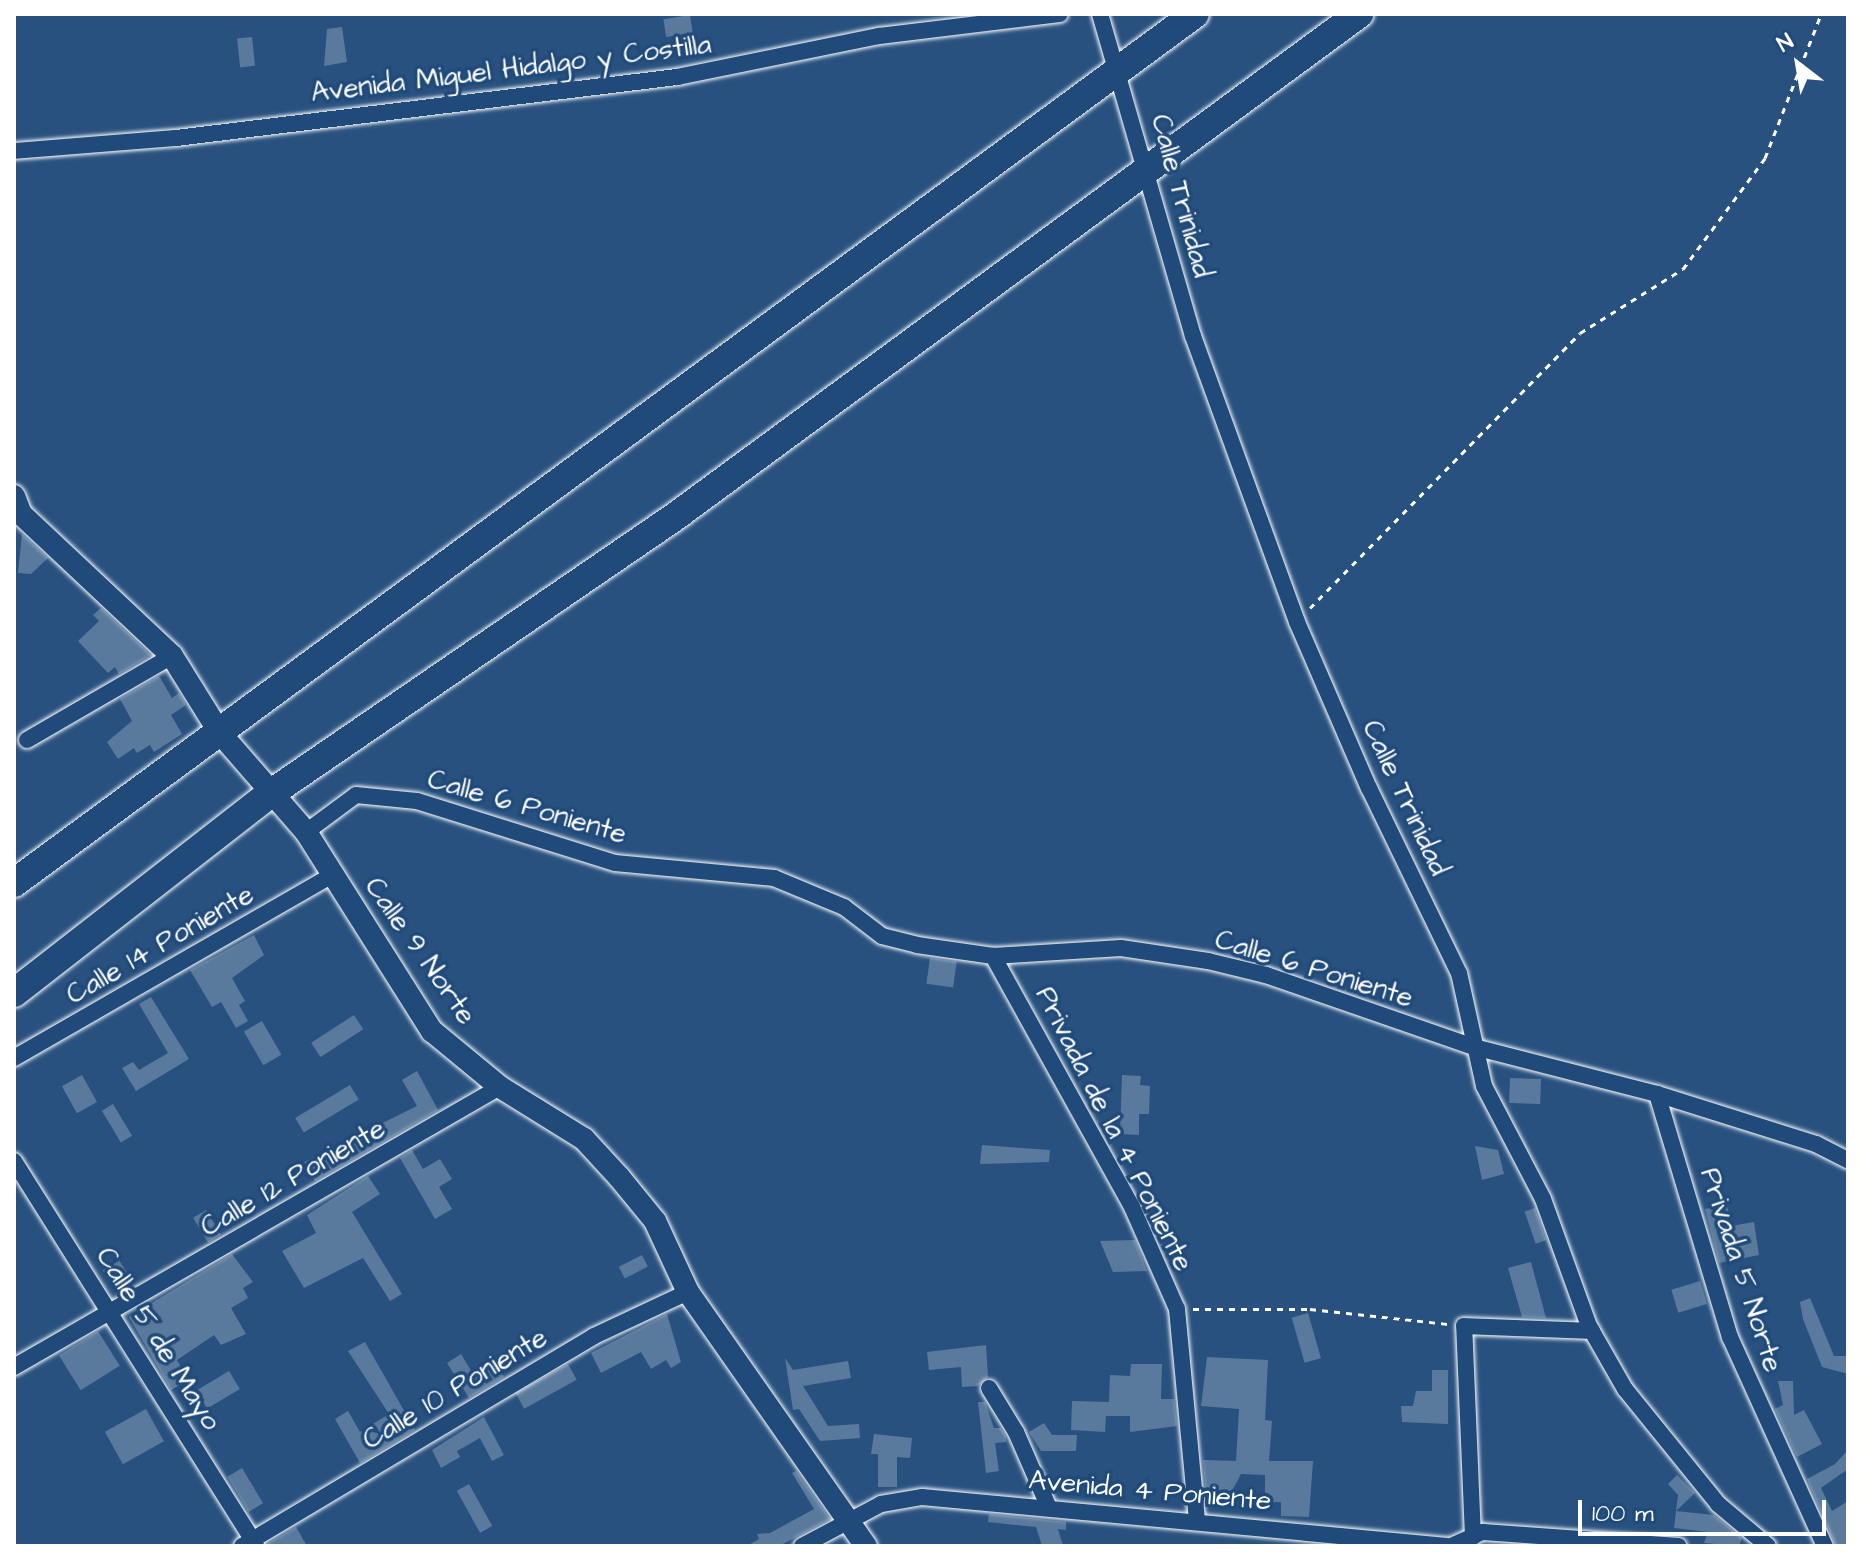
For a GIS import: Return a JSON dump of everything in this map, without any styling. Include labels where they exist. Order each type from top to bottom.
[{"type":"highway","points":[[14,883],[1195,14]]},
{"type":"highway","points":[[14,993],[270,794],[606,566],[1359,14]]},
{"type":"street","name":"Avenida Miguel Hidalgo y Costilla","points":[[14,151],[176,138],[677,77],[879,36],[1060,14]]},
{"type":"street","name":"Calle Trinidad","points":[[1100,14],[1148,168],[1193,336],[1297,622],[1369,788],[1459,973],[1484,1086],[1543,1199],[1592,1331],[1625,1389],[1718,1504],[1768,1546]]},
{"type":"street","name":"Calle 9 Norte","points":[[14,496],[21,514],[172,656],[220,733],[306,832],[331,876],[432,1031],[500,1087],[584,1139],[655,1221],[688,1292],[851,1519],[866,1546]]},
{"type":"street","points":[[27,740],[172,656]]},
{"type":"street","name":"Calle 6 Poniente","points":[[306,832],[356,795],[417,801],[615,863],[774,878],[844,907],[882,936],[993,956],[1121,948],[1208,961],[1266,975],[1474,1047],[1657,1094],[1816,1144],[1848,1160]]},
{"type":"street","name":"Calle 14 Poniente","points":[[14,1058],[331,876]]},
{"type":"street","name":"Privada de la 4 Poniente","points":[[993,956],[1132,1207],[1177,1309],[1197,1520]]},
{"type":"street","name":"Calle 12 Poniente","points":[[14,1367],[500,1087]]},
{"type":"street","name":"Privada 5 Norte","points":[[1657,1094],[1730,1337],[1825,1546]]},
{"type":"street","name":"Calle 5 de Mayo","points":[[14,1161],[112,1313],[250,1544]]},
{"type":"street","name":"Calle 10 Poniente","points":[[250,1544],[594,1336],[688,1292]]},
{"type":"street","points":[[1473,1537],[1464,1326],[1592,1331]]},
{"type":"street","points":[[989,1388],[1016,1432],[1049,1508]]},
{"type":"street","name":"Avenida 4 Poniente","points":[[802,1546],[881,1504],[922,1497],[1197,1520],[1449,1546],[1483,1532],[1678,1546]]},
{"type":"path","points":[[1297,622],[1580,333],[1683,269],[1765,158],[1821,14]]},
{"type":"path","points":[[1177,1309],[1310,1309],[1464,1326]]},
{"type":"building","points":[[690,15],[693,33],[666,37],[663,19]]},
{"type":"building","points":[[342,27],[347,62],[324,66],[327,29]]},
{"type":"building","points":[[252,37],[255,66],[240,67],[237,39]]},
{"type":"building","points":[[22,534],[48,558],[31,574],[18,573]]},
{"type":"building","points":[[101,608],[151,655],[119,674],[115,667],[108,673],[78,641],[99,621],[93,615]]},
{"type":"building","points":[[159,676],[172,698],[179,693],[186,705],[171,715],[182,734],[154,752],[150,745],[137,753],[134,748],[118,759],[107,742],[132,721],[120,699]]},
{"type":"building","points":[[254,935],[264,955],[232,978],[245,1001],[239,1005],[248,1021],[236,1028],[221,1002],[212,1007],[190,970]]},
{"type":"building","points":[[930,958],[957,962],[953,988],[926,984]]},
{"type":"building","points":[[151,997],[189,1059],[136,1091],[122,1068],[133,1062],[139,1070],[168,1053],[139,1004]]},
{"type":"building","points":[[354,1015],[363,1029],[320,1057],[311,1043]]},
{"type":"building","points":[[262,1021],[282,1055],[263,1065],[244,1032]]},
{"type":"building","points":[[417,1071],[438,1110],[315,1181],[304,1162],[417,1106],[402,1080]]},
{"type":"building","points":[[82,1075],[97,1102],[77,1113],[62,1086]]},
{"type":"building","points":[[1122,1075],[1141,1076],[1140,1085],[1150,1086],[1149,1114],[1139,1114],[1139,1135],[1120,1134]]},
{"type":"building","points":[[1510,1078],[1541,1079],[1540,1104],[1509,1103]]},
{"type":"building","points":[[350,1085],[359,1100],[304,1133],[295,1118]]},
{"type":"building","points":[[113,1104],[132,1136],[121,1142],[102,1111]]},
{"type":"building","points":[[982,1145],[1050,1150],[1049,1162],[980,1164]]},
{"type":"building","points":[[1475,1146],[1498,1150],[1504,1174],[1482,1180]]},
{"type":"building","points":[[412,1150],[423,1169],[440,1159],[452,1179],[439,1187],[452,1209],[435,1219],[400,1158]]},
{"type":"building","points":[[368,1176],[380,1194],[352,1212],[402,1294],[390,1301],[363,1258],[304,1288],[282,1251],[316,1233],[307,1215]]},
{"type":"building","points":[[1727,1204],[1731,1226],[1754,1222],[1759,1255],[1719,1263],[1705,1209]]},
{"type":"building","points":[[1535,1208],[1546,1240],[1536,1244],[1525,1212]]},
{"type":"building","points":[[206,1210],[221,1235],[208,1243],[193,1218]]},
{"type":"building","points":[[1135,1240],[1147,1271],[1113,1272],[1100,1241]]},
{"type":"building","points":[[232,1254],[253,1282],[243,1288],[248,1298],[231,1308],[246,1334],[221,1345],[214,1335],[177,1360],[188,1380],[171,1390],[129,1317]]},
{"type":"building","points":[[642,1255],[648,1267],[625,1278],[619,1267]]},
{"type":"building","points":[[119,1260],[133,1282],[117,1292],[103,1270]]},
{"type":"building","points":[[1531,1262],[1546,1318],[1522,1317],[1508,1268]]},
{"type":"building","points":[[1700,1281],[1707,1304],[1678,1313],[1671,1290]]},
{"type":"building","points":[[1810,1298],[1834,1356],[1848,1356],[1848,1374],[1822,1367],[1803,1319],[1800,1302]]},
{"type":"building","points":[[1308,1313],[1321,1358],[1305,1363],[1292,1318]]},
{"type":"building","points":[[667,1314],[681,1362],[671,1368],[666,1360],[651,1369],[641,1352],[601,1373],[591,1353]]},
{"type":"building","points":[[98,1331],[120,1366],[81,1390],[59,1355]]},
{"type":"building","points":[[365,1342],[415,1430],[360,1463],[335,1419],[348,1411],[360,1432],[389,1414],[348,1351]]},
{"type":"building","points":[[986,1345],[988,1377],[978,1386],[962,1387],[961,1367],[929,1370],[927,1352]]},
{"type":"building","points":[[461,1354],[473,1374],[494,1361],[504,1377],[469,1398],[447,1363]]},
{"type":"building","points":[[1207,1357],[1268,1360],[1265,1420],[1272,1421],[1269,1461],[1313,1461],[1309,1517],[1281,1516],[1281,1502],[1265,1502],[1265,1475],[1241,1474],[1224,1506],[1207,1508],[1203,1460],[1236,1461],[1239,1409],[1201,1406]]},
{"type":"building","points":[[785,1358],[793,1370],[848,1361],[851,1378],[803,1386],[828,1426],[859,1424],[860,1438],[820,1441],[799,1409],[793,1410]]},
{"type":"building","points":[[568,1364],[577,1380],[524,1409],[516,1393]]},
{"type":"building","points":[[1131,1364],[1162,1364],[1161,1399],[1174,1399],[1177,1426],[1130,1432],[1130,1416],[1106,1416],[1105,1432],[1071,1430],[1072,1401],[1109,1402],[1110,1375],[1130,1376]]},
{"type":"building","points":[[1432,1370],[1448,1370],[1448,1424],[1402,1422],[1401,1406],[1413,1406],[1416,1391],[1432,1391]]},
{"type":"building","points":[[229,1371],[240,1389],[207,1409],[196,1391]]},
{"type":"building","points":[[1778,1381],[1793,1381],[1794,1415],[1804,1410],[1822,1444],[1797,1457],[1775,1409],[1783,1405]]},
{"type":"building","points":[[978,1402],[985,1402],[994,1428],[1001,1428],[1006,1436],[1006,1442],[995,1443],[999,1471],[986,1473]]},
{"type":"building","points":[[146,1409],[164,1441],[123,1464],[105,1432]]},
{"type":"building","points":[[484,1417],[504,1455],[492,1461],[480,1438],[457,1451],[460,1457],[441,1468],[432,1450]]},
{"type":"building","points":[[1044,1423],[1052,1435],[1077,1435],[1076,1451],[1041,1451],[1029,1432]]},
{"type":"building","points":[[874,1434],[912,1438],[910,1458],[897,1457],[897,1487],[878,1487],[878,1454],[871,1454]]},
{"type":"building","points":[[1848,1450],[1848,1469],[1821,1488],[1832,1511],[1848,1501],[1848,1546],[1836,1546],[1807,1479],[1835,1464]]},
{"type":"building","points":[[242,1468],[263,1503],[249,1512],[227,1477]]},
{"type":"building","points":[[796,1471],[830,1519],[779,1546],[747,1546],[759,1539],[757,1534],[770,1533],[814,1509],[792,1473]]},
{"type":"building","points":[[1677,1475],[1695,1493],[1676,1511],[1678,1495],[1668,1484]]},
{"type":"building","points":[[469,1484],[492,1526],[480,1533],[457,1491]]},
{"type":"building","points":[[1676,1511],[1714,1515],[1742,1538],[1739,1546],[1704,1543],[1708,1532],[1674,1528]]},
{"type":"building","points":[[989,1514],[1066,1522],[1066,1530],[1058,1529],[1063,1546],[1042,1546],[1036,1527],[988,1522]]},
{"type":"building","points":[[296,1527],[307,1546],[267,1546],[267,1544]]}]
